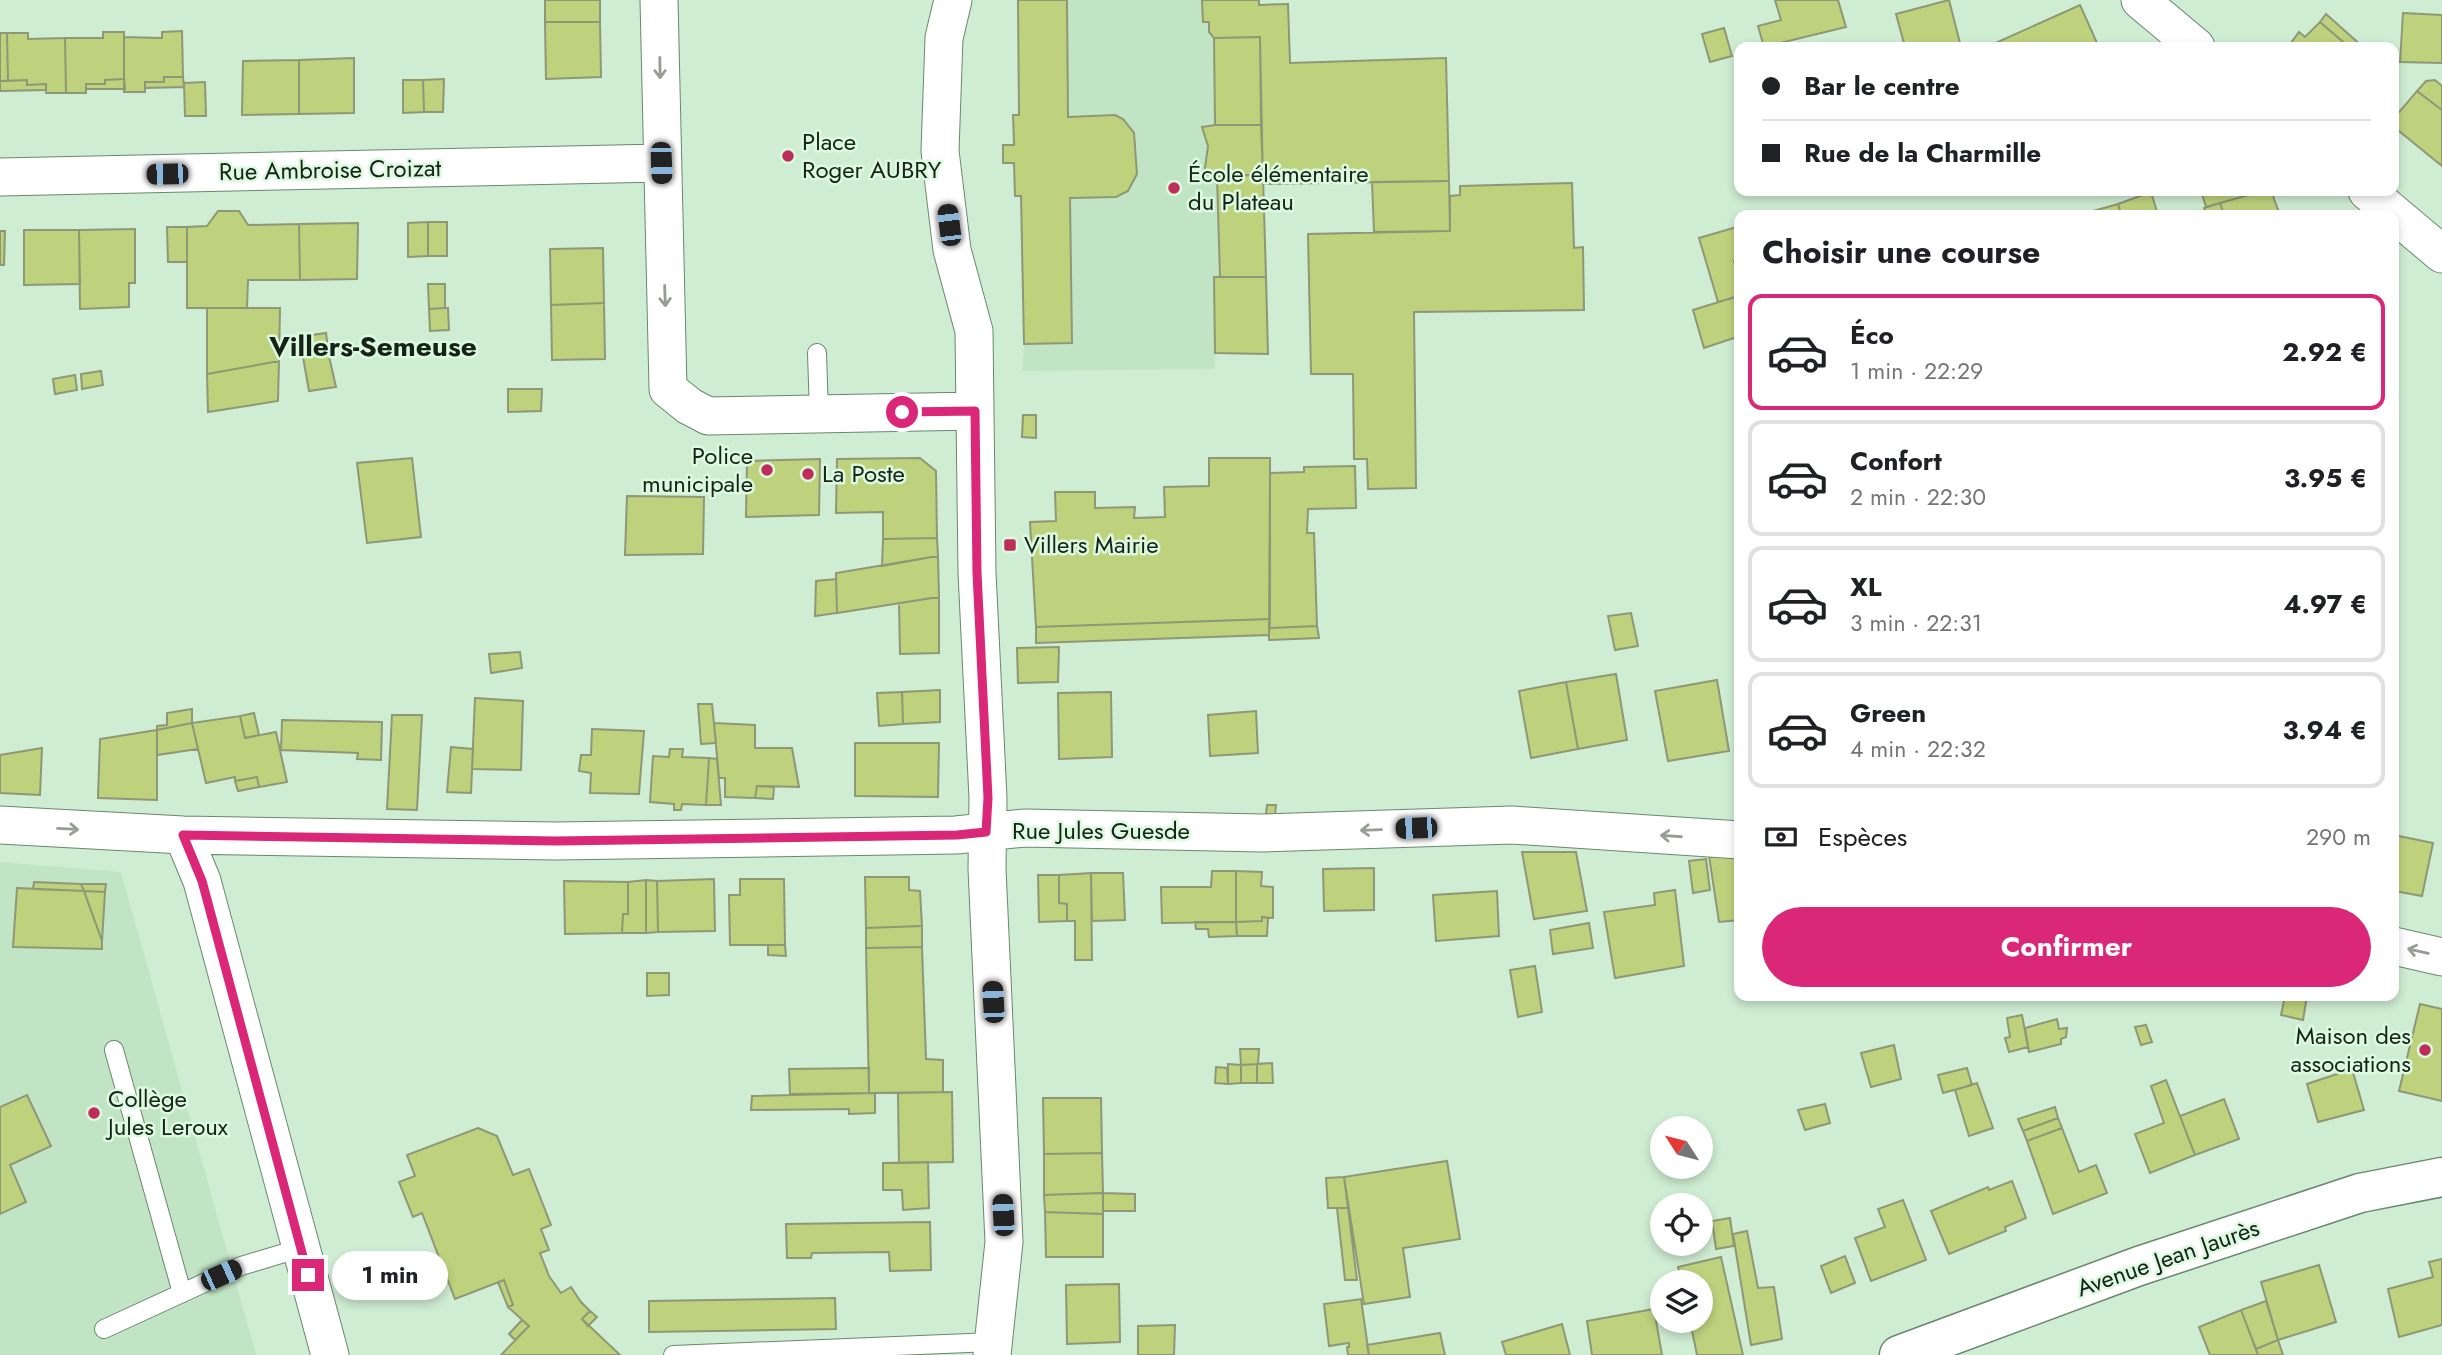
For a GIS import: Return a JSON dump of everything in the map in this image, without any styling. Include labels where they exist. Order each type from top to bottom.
[{"type":"main road","name":"Avenue Jean Jaurès","points":[[1899,1355],[2139,1266],[2360,1193],[2442,1177]]},
{"type":"street","points":[[659,0],[668,389],[689,406],[708,416],[975,411]]},
{"type":"street","points":[[953,0],[944,38],[940,151],[952,250],[974,331],[977,573],[1004,1242],[992,1348]]},
{"type":"street","points":[[2140,0],[2190,42]]},
{"type":"street","name":"Rue Ambroise Croizat","points":[[0,177],[661,163]]},
{"type":"street","points":[[2373,196],[2390,210]]},
{"type":"street","points":[[2399,218],[2442,254]]},
{"type":"street","name":"Rue Jules Guesde","points":[[0,825],[183,835],[556,841],[943,835],[1026,828],[1262,833],[1512,825],[1734,840]]},
{"type":"street","points":[[183,835],[202,881],[330,1355]]},
{"type":"street","points":[[2399,947],[2442,957]]},
{"type":"lane","points":[[817,354],[819,414]]},
{"type":"lane","points":[[114,1050],[182,1293]]},
{"type":"lane","points":[[104,1329],[241,1266],[301,1248]]},
{"type":"lane","points":[[673,1355],[992,1348]]},
{"type":"shaded area","name":"École élémentaire du Plateau","points":[[1067,0],[1202,0],[1203,21],[1209,22],[1209,32],[1214,38],[1215,125],[1203,127],[1208,146],[1205,174],[1217,176],[1220,277],[1214,278],[1215,369],[1022,371],[1024,344],[1072,342],[1070,198],[1116,197],[1129,191],[1137,174],[1134,133],[1124,119],[1115,115],[1068,117]]},
{"type":"shaded area","name":"Collège Jules Leroux","points":[[0,862],[121,872],[256,1355],[0,1355]]},
{"type":"building","points":[[545,0],[600,0],[600,22],[545,22]]},
{"type":"building","points":[[1018,0],[1067,0],[1068,117],[1115,115],[1123,119],[1134,133],[1137,174],[1128,191],[1116,197],[1070,198],[1072,343],[1024,344],[1021,196],[1015,196],[1014,163],[1003,163],[1003,145],[1014,145],[1013,115],[1019,115]]},
{"type":"building","points":[[1202,0],[1259,0],[1259,5],[1288,4],[1290,63],[1446,58],[1449,181],[1263,184],[1260,37],[1214,38],[1209,32],[1209,22],[1203,22]]},
{"type":"building","points":[[1775,0],[1838,0],[1846,27],[1784,42],[1763,42],[1758,26],[1781,20]]},
{"type":"building","points":[[1949,0],[1960,42],[1904,42],[1896,14]]},
{"type":"building","points":[[2080,5],[2097,42],[1998,42]]},
{"type":"building","points":[[2403,13],[2442,15],[2442,63],[2400,62]]},
{"type":"building","points":[[2326,14],[2357,42],[2343,42],[2320,22]]},
{"type":"building","points":[[545,22],[600,22],[601,77],[546,79]]},
{"type":"building","points":[[2320,22],[2343,42],[2292,42],[2299,32],[2305,37]]},
{"type":"building","points":[[1724,28],[1732,56],[1710,62],[1702,34]]},
{"type":"building","points":[[182,31],[183,77],[164,77],[164,82],[145,82],[145,92],[124,92],[124,37],[162,38],[162,32]]},
{"type":"building","points":[[103,32],[124,32],[124,79],[105,80],[105,84],[86,84],[86,93],[66,93],[65,38],[103,38]]},
{"type":"building","points":[[0,33],[7,33],[8,81],[0,81]]},
{"type":"building","points":[[7,33],[28,33],[28,39],[65,38],[66,93],[46,93],[46,84],[27,85],[27,80],[8,81]]},
{"type":"building","points":[[1260,37],[1261,125],[1215,125],[1214,38]]},
{"type":"building","points":[[354,58],[354,113],[299,114],[299,60]]},
{"type":"building","points":[[299,60],[299,114],[242,115],[243,61]]},
{"type":"building","points":[[164,77],[183,77],[184,87],[145,88],[145,82],[164,82]]},
{"type":"building","points":[[124,79],[125,89],[86,89],[86,84],[105,84],[105,80]]},
{"type":"building","points":[[444,79],[443,112],[424,112],[423,80]]},
{"type":"building","points":[[27,80],[27,85],[46,84],[46,90],[0,91],[0,81]]},
{"type":"building","points":[[403,80],[423,80],[424,112],[403,113]]},
{"type":"building","points":[[2435,80],[2442,86],[2442,110],[2417,91],[2426,81]]},
{"type":"building","points":[[205,82],[206,116],[185,116],[184,83]]},
{"type":"building","points":[[2417,91],[2442,110],[2442,166],[2399,131],[2399,112]]},
{"type":"building","points":[[1261,125],[1263,175],[1204,175],[1208,146],[1202,127]]},
{"type":"building","points":[[1263,175],[1266,277],[1220,277],[1217,176]]},
{"type":"building","points":[[1449,181],[1450,231],[1374,232],[1372,182]]},
{"type":"building","points":[[1572,183],[1574,248],[1583,247],[1584,310],[1414,312],[1416,488],[1368,489],[1367,459],[1354,459],[1353,374],[1311,374],[1308,234],[1450,231],[1450,196],[1460,195],[1460,186]]},
{"type":"building","points":[[2140,196],[2152,196],[2156,210],[2120,210],[2118,204]]},
{"type":"building","points":[[2203,196],[2245,196],[2206,207]]},
{"type":"building","points":[[2245,196],[2273,196],[2278,210],[2222,210],[2220,203]]},
{"type":"building","points":[[2220,203],[2222,210],[2205,210],[2204,208]]},
{"type":"building","points":[[2118,204],[2120,210],[2097,210]]},
{"type":"building","points":[[218,211],[239,211],[248,225],[299,224],[300,280],[248,280],[247,308],[187,308],[187,227],[207,226]]},
{"type":"building","points":[[428,222],[428,256],[408,257],[408,223]]},
{"type":"building","points":[[428,222],[447,222],[447,256],[428,256]]},
{"type":"building","points":[[358,223],[357,279],[300,280],[299,224]]},
{"type":"building","points":[[167,227],[187,227],[187,262],[168,262]]},
{"type":"building","points":[[1734,228],[1734,298],[1718,302],[1699,238]]},
{"type":"building","points":[[135,229],[135,283],[129,283],[129,307],[80,309],[79,230]]},
{"type":"building","points":[[24,230],[79,230],[80,284],[24,285]]},
{"type":"building","points":[[0,231],[5,231],[4,265],[0,265]]},
{"type":"building","points":[[603,248],[604,303],[551,305],[550,249]]},
{"type":"building","points":[[1214,277],[1266,277],[1268,354],[1215,353]]},
{"type":"building","points":[[428,284],[445,284],[445,308],[429,309]]},
{"type":"building","points":[[1734,297],[1734,338],[1704,348],[1693,310]]},
{"type":"building","points":[[604,303],[605,359],[552,360],[551,305]]},
{"type":"building","points":[[207,308],[280,308],[279,361],[207,374]]},
{"type":"building","points":[[448,308],[449,330],[430,331],[429,309]]},
{"type":"building","points":[[326,333],[328,348],[307,352],[305,336]]},
{"type":"building","points":[[328,352],[336,387],[309,391],[303,357]]},
{"type":"building","points":[[279,361],[278,401],[208,412],[207,374]]},
{"type":"building","points":[[101,371],[103,385],[82,389],[81,374]]},
{"type":"building","points":[[75,375],[77,390],[55,394],[53,379]]},
{"type":"building","points":[[508,389],[542,389],[541,411],[508,412]]},
{"type":"building","points":[[1023,415],[1036,415],[1036,438],[1022,437]]},
{"type":"building","points":[[412,458],[421,537],[367,543],[357,463]]},
{"type":"building","points":[[920,458],[936,471],[937,538],[883,539],[883,512],[836,513],[837,459]]},
{"type":"building","points":[[1209,458],[1270,458],[1270,619],[1036,627],[1030,522],[1056,521],[1055,492],[1095,492],[1095,508],[1135,507],[1134,518],[1165,517],[1164,487],[1209,486]]},
{"type":"building","points":[[820,459],[819,515],[746,517],[747,461]]},
{"type":"building","points":[[1355,466],[1356,508],[1308,509],[1307,533],[1314,533],[1317,626],[1269,628],[1270,473],[1304,472],[1304,467]]},
{"type":"building","points":[[627,496],[704,497],[703,554],[625,555]]},
{"type":"building","points":[[937,538],[938,556],[882,566],[883,539]]},
{"type":"building","points":[[938,556],[939,597],[837,613],[836,573]]},
{"type":"building","points":[[836,579],[837,613],[815,616],[816,581]]},
{"type":"building","points":[[939,597],[939,653],[900,654],[899,603]]},
{"type":"building","points":[[1631,613],[1638,646],[1615,650],[1608,616]]},
{"type":"building","points":[[1270,619],[1269,635],[1036,643],[1036,627]]},
{"type":"building","points":[[1317,626],[1319,638],[1269,640],[1269,628]]},
{"type":"building","points":[[1059,647],[1058,682],[1018,683],[1017,648]]},
{"type":"building","points":[[520,652],[522,668],[491,673],[489,654]]},
{"type":"building","points":[[1616,674],[1627,740],[1578,749],[1566,682]]},
{"type":"building","points":[[1717,680],[1729,751],[1668,761],[1655,691]]},
{"type":"building","points":[[1566,682],[1578,749],[1531,758],[1519,691]]},
{"type":"building","points":[[940,690],[940,722],[903,724],[902,692]]},
{"type":"building","points":[[902,692],[903,724],[879,726],[877,693]]},
{"type":"building","points":[[1111,692],[1112,757],[1059,759],[1058,693]]},
{"type":"building","points":[[475,698],[523,701],[521,770],[472,769]]},
{"type":"building","points":[[698,704],[712,704],[716,743],[701,744]]},
{"type":"building","points":[[192,709],[192,723],[157,730],[157,726],[167,725],[167,713]]},
{"type":"building","points":[[1256,711],[1258,753],[1210,756],[1208,715]]},
{"type":"building","points":[[254,713],[259,735],[245,738],[240,716]]},
{"type":"building","points":[[392,715],[422,715],[417,810],[387,809]]},
{"type":"building","points":[[240,716],[245,738],[276,732],[287,782],[259,787],[257,777],[235,781],[235,777],[206,783],[192,723]]},
{"type":"building","points":[[282,720],[382,722],[381,760],[357,759],[358,753],[281,750]]},
{"type":"building","points":[[192,723],[198,749],[157,755],[157,730]]},
{"type":"building","points":[[714,723],[755,725],[755,748],[792,748],[799,787],[757,786],[755,798],[725,797],[725,778],[719,778]]},
{"type":"building","points":[[592,729],[644,731],[639,794],[590,793],[591,773],[579,771],[581,755],[591,755]]},
{"type":"building","points":[[157,730],[157,800],[98,798],[100,739]]},
{"type":"building","points":[[855,743],[939,743],[938,797],[855,796]]},
{"type":"building","points":[[451,747],[473,749],[471,793],[447,792]]},
{"type":"building","points":[[42,748],[40,795],[0,793],[0,755]]},
{"type":"building","points":[[670,749],[683,749],[682,757],[709,758],[706,805],[682,804],[681,810],[674,810],[674,804],[650,802],[653,756],[669,757]]},
{"type":"building","points":[[709,758],[717,759],[721,805],[706,805]]},
{"type":"building","points":[[257,777],[259,787],[238,791],[235,781]]},
{"type":"building","points":[[757,786],[774,787],[773,799],[755,798]]},
{"type":"building","points":[[1267,805],[1276,805],[1275,815],[1266,814]]},
{"type":"building","points":[[2399,836],[2433,843],[2422,896],[2399,892]]},
{"type":"building","points":[[1522,852],[1576,852],[1587,911],[1534,919]]},
{"type":"building","points":[[1709,856],[1734,857],[1734,921],[1719,922]]},
{"type":"building","points":[[1706,859],[1710,890],[1693,893],[1689,861]]},
{"type":"building","points":[[1374,868],[1374,910],[1324,911],[1323,869]]},
{"type":"building","points":[[1212,871],[1236,871],[1236,922],[1162,923],[1161,887],[1211,887]]},
{"type":"building","points":[[1236,871],[1262,872],[1261,886],[1273,887],[1273,918],[1262,917],[1262,921],[1236,922]]},
{"type":"building","points":[[1091,873],[1092,960],[1075,960],[1075,921],[1067,921],[1067,904],[1059,903],[1059,875]]},
{"type":"building","points":[[1091,873],[1123,873],[1125,920],[1092,921]]},
{"type":"building","points":[[1038,875],[1059,875],[1059,903],[1067,904],[1067,921],[1039,922]]},
{"type":"building","points":[[865,877],[909,877],[909,890],[920,891],[922,926],[866,928]]},
{"type":"building","points":[[714,879],[715,931],[658,932],[657,881]]},
{"type":"building","points":[[740,879],[784,879],[785,945],[730,945],[729,895],[740,895]]},
{"type":"building","points":[[646,880],[657,881],[658,932],[646,933]]},
{"type":"building","points":[[646,880],[646,933],[622,933],[623,914],[628,914],[628,882]]},
{"type":"building","points":[[564,881],[628,882],[628,914],[623,914],[622,933],[565,934]]},
{"type":"building","points":[[34,882],[81,884],[84,891],[33,889]]},
{"type":"building","points":[[81,884],[106,884],[105,892],[84,891]]},
{"type":"building","points":[[17,888],[84,891],[102,941],[102,949],[13,947]]},
{"type":"building","points":[[1675,890],[1684,966],[1615,978],[1604,912],[1655,905],[1654,893]]},
{"type":"building","points":[[84,891],[105,892],[102,941]]},
{"type":"building","points":[[1497,891],[1499,936],[1436,941],[1433,895]]},
{"type":"building","points":[[1262,917],[1268,918],[1267,936],[1237,936],[1236,922],[1262,921]]},
{"type":"building","points":[[1195,922],[1236,922],[1237,936],[1209,937],[1208,929],[1196,929]]},
{"type":"building","points":[[1589,923],[1593,948],[1553,954],[1550,930]]},
{"type":"building","points":[[922,926],[922,947],[866,948],[866,928]]},
{"type":"building","points":[[768,945],[785,945],[786,956],[768,955]]},
{"type":"building","points":[[922,947],[926,1059],[943,1060],[943,1092],[869,1093],[866,948]]},
{"type":"building","points":[[1535,966],[1542,1012],[1518,1017],[1510,970]]},
{"type":"building","points":[[647,973],[669,973],[669,995],[647,996]]},
{"type":"building","points":[[2284,1001],[2306,1001],[2303,1020],[2281,1015]]},
{"type":"building","name":"Maison des associations","points":[[2420,1004],[2442,1009],[2442,1101],[2399,1091]]},
{"type":"building","points":[[2022,1015],[2028,1047],[2009,1052],[2005,1038],[2010,1037],[2007,1018]]},
{"type":"building","points":[[2057,1019],[2059,1029],[2067,1028],[2066,1037],[2061,1039],[2061,1044],[2029,1052],[2025,1028]]},
{"type":"building","points":[[2146,1025],[2152,1042],[2141,1045],[2135,1027]]},
{"type":"building","points":[[1894,1045],[1901,1079],[1871,1087],[1861,1053]]},
{"type":"building","points":[[1240,1049],[1259,1049],[1258,1064],[1241,1065]]},
{"type":"building","points":[[1272,1063],[1273,1083],[1257,1083],[1257,1064]]},
{"type":"building","points":[[1228,1064],[1241,1065],[1241,1083],[1228,1084]]},
{"type":"building","points":[[1257,1064],[1257,1083],[1241,1083],[1241,1065]]},
{"type":"building","points":[[1216,1067],[1227,1068],[1228,1084],[1215,1083]]},
{"type":"building","points":[[869,1068],[869,1093],[790,1094],[789,1069]]},
{"type":"building","points":[[1967,1068],[1972,1085],[1943,1093],[1938,1075]]},
{"type":"building","points":[[2352,1069],[2364,1110],[2318,1122],[2307,1084]]},
{"type":"building","points":[[2166,1080],[2195,1155],[2150,1173],[2135,1134],[2164,1123],[2151,1086]]},
{"type":"building","points":[[1977,1083],[1993,1128],[1969,1136],[1955,1090]]},
{"type":"building","points":[[952,1092],[953,1162],[899,1163],[898,1093]]},
{"type":"building","points":[[875,1093],[875,1113],[849,1114],[849,1109],[751,1110],[752,1096]]},
{"type":"building","points":[[27,1095],[51,1146],[10,1165],[26,1202],[0,1214],[0,1107]]},
{"type":"building","points":[[1043,1098],[1101,1098],[1102,1153],[1044,1154]]},
{"type":"building","points":[[2224,1099],[2239,1139],[2195,1155],[2180,1116]]},
{"type":"building","points":[[1825,1104],[1830,1123],[1805,1130],[1798,1110]]},
{"type":"building","points":[[2055,1107],[2058,1118],[2023,1131],[2018,1119]]},
{"type":"building","points":[[2058,1118],[2062,1128],[2027,1141],[2023,1131]]},
{"type":"building","points":[[478,1128],[497,1136],[513,1175],[529,1169],[551,1225],[541,1229],[549,1250],[540,1253],[549,1276],[561,1293],[571,1287],[590,1311],[582,1319],[620,1355],[501,1355],[529,1326],[508,1307],[513,1305],[504,1280],[455,1299],[422,1213],[413,1217],[399,1182],[415,1176],[407,1155]]},
{"type":"building","points":[[2062,1128],[2079,1172],[2096,1165],[2107,1193],[2053,1214],[2027,1141]]},
{"type":"building","points":[[1102,1153],[1103,1193],[1044,1195],[1044,1154]]},
{"type":"building","points":[[1447,1161],[1460,1239],[1403,1248],[1410,1297],[1364,1304],[1344,1177]]},
{"type":"building","points":[[928,1162],[929,1208],[903,1210],[902,1190],[883,1190],[883,1163]]},
{"type":"building","points":[[1344,1177],[1348,1208],[1328,1208],[1326,1178]]},
{"type":"building","points":[[2012,1181],[2026,1218],[2005,1227],[2006,1231],[1949,1254],[1931,1211],[1988,1187],[1989,1190]]},
{"type":"building","points":[[1103,1193],[1135,1194],[1135,1211],[1103,1211]]},
{"type":"building","points":[[1103,1193],[1103,1214],[1045,1212],[1044,1195]]},
{"type":"building","points":[[1903,1200],[1926,1260],[1871,1281],[1855,1238],[1885,1227],[1878,1209]]},
{"type":"building","points":[[1337,1208],[1348,1208],[1357,1280],[1345,1280]]},
{"type":"building","points":[[1045,1212],[1103,1214],[1103,1257],[1046,1257]]},
{"type":"building","points":[[1730,1218],[1734,1246],[1716,1249],[1713,1221]]},
{"type":"building","points":[[930,1222],[931,1270],[890,1271],[889,1252],[812,1253],[811,1258],[787,1258],[786,1224]]},
{"type":"building","points":[[1747,1231],[1758,1288],[1774,1287],[1782,1339],[1751,1345],[1733,1234]]},
{"type":"building","points":[[1845,1256],[1855,1283],[1831,1293],[1821,1266]]},
{"type":"building","points":[[1721,1257],[1743,1355],[1697,1355],[1692,1333],[1713,1333],[1713,1270],[1679,1270],[1678,1267]]},
{"type":"building","points":[[2442,1259],[2442,1325],[2399,1337],[2388,1289],[2433,1277],[2429,1262]]},
{"type":"building","points":[[2319,1265],[2336,1322],[2278,1340],[2261,1282]]},
{"type":"building","points":[[504,1280],[513,1305],[508,1307],[498,1282]]},
{"type":"building","points":[[1119,1284],[1120,1342],[1067,1344],[1066,1285]]},
{"type":"building","points":[[835,1298],[836,1329],[649,1332],[649,1301]]},
{"type":"building","points":[[1361,1299],[1369,1355],[1348,1355],[1349,1343],[1329,1346],[1324,1304]]},
{"type":"building","points":[[2266,1301],[2278,1340],[2256,1349],[2241,1310]]},
{"type":"building","points":[[1650,1310],[1650,1333],[1658,1333],[1662,1355],[1592,1355],[1587,1321]]},
{"type":"building","points":[[2241,1310],[2258,1355],[2210,1355],[2199,1327]]},
{"type":"building","points":[[590,1311],[597,1317],[588,1326],[582,1319]]},
{"type":"building","points":[[522,1320],[529,1326],[515,1340],[509,1334]]},
{"type":"building","points":[[1562,1324],[1570,1355],[1506,1355],[1502,1342]]},
{"type":"building","points":[[1175,1325],[1174,1355],[1138,1355],[1138,1326]]},
{"type":"building","points":[[1440,1333],[1445,1355],[1369,1355],[1367,1345]]},
{"type":"building","points":[[2278,1340],[2283,1355],[2258,1355],[2256,1349]]},
{"type":"place","name":"Place Roger AUBRY","points":[[788,156]]},
{"type":"place","name":"École élémentaire du Plateau","points":[[1174,188]]},
{"type":"place","name":"Police municipale","points":[[767,470]]},
{"type":"place","name":"La Poste","points":[[808,474]]},
{"type":"place","name":"Villers Mairie","points":[[1010,545]]},
{"type":"place","name":"Maison des associations","points":[[2425,1050]]},
{"type":"place","name":"Collège Jules Leroux","points":[[94,1113]]},
{"type":"district","name":"Villers-Semeuse","points":[[373,346]]},
{"type":"route","points":[[308,1275],[202,881],[183,835],[556,841],[957,835],[986,832],[988,798],[977,573],[975,411],[902,412]]}]
